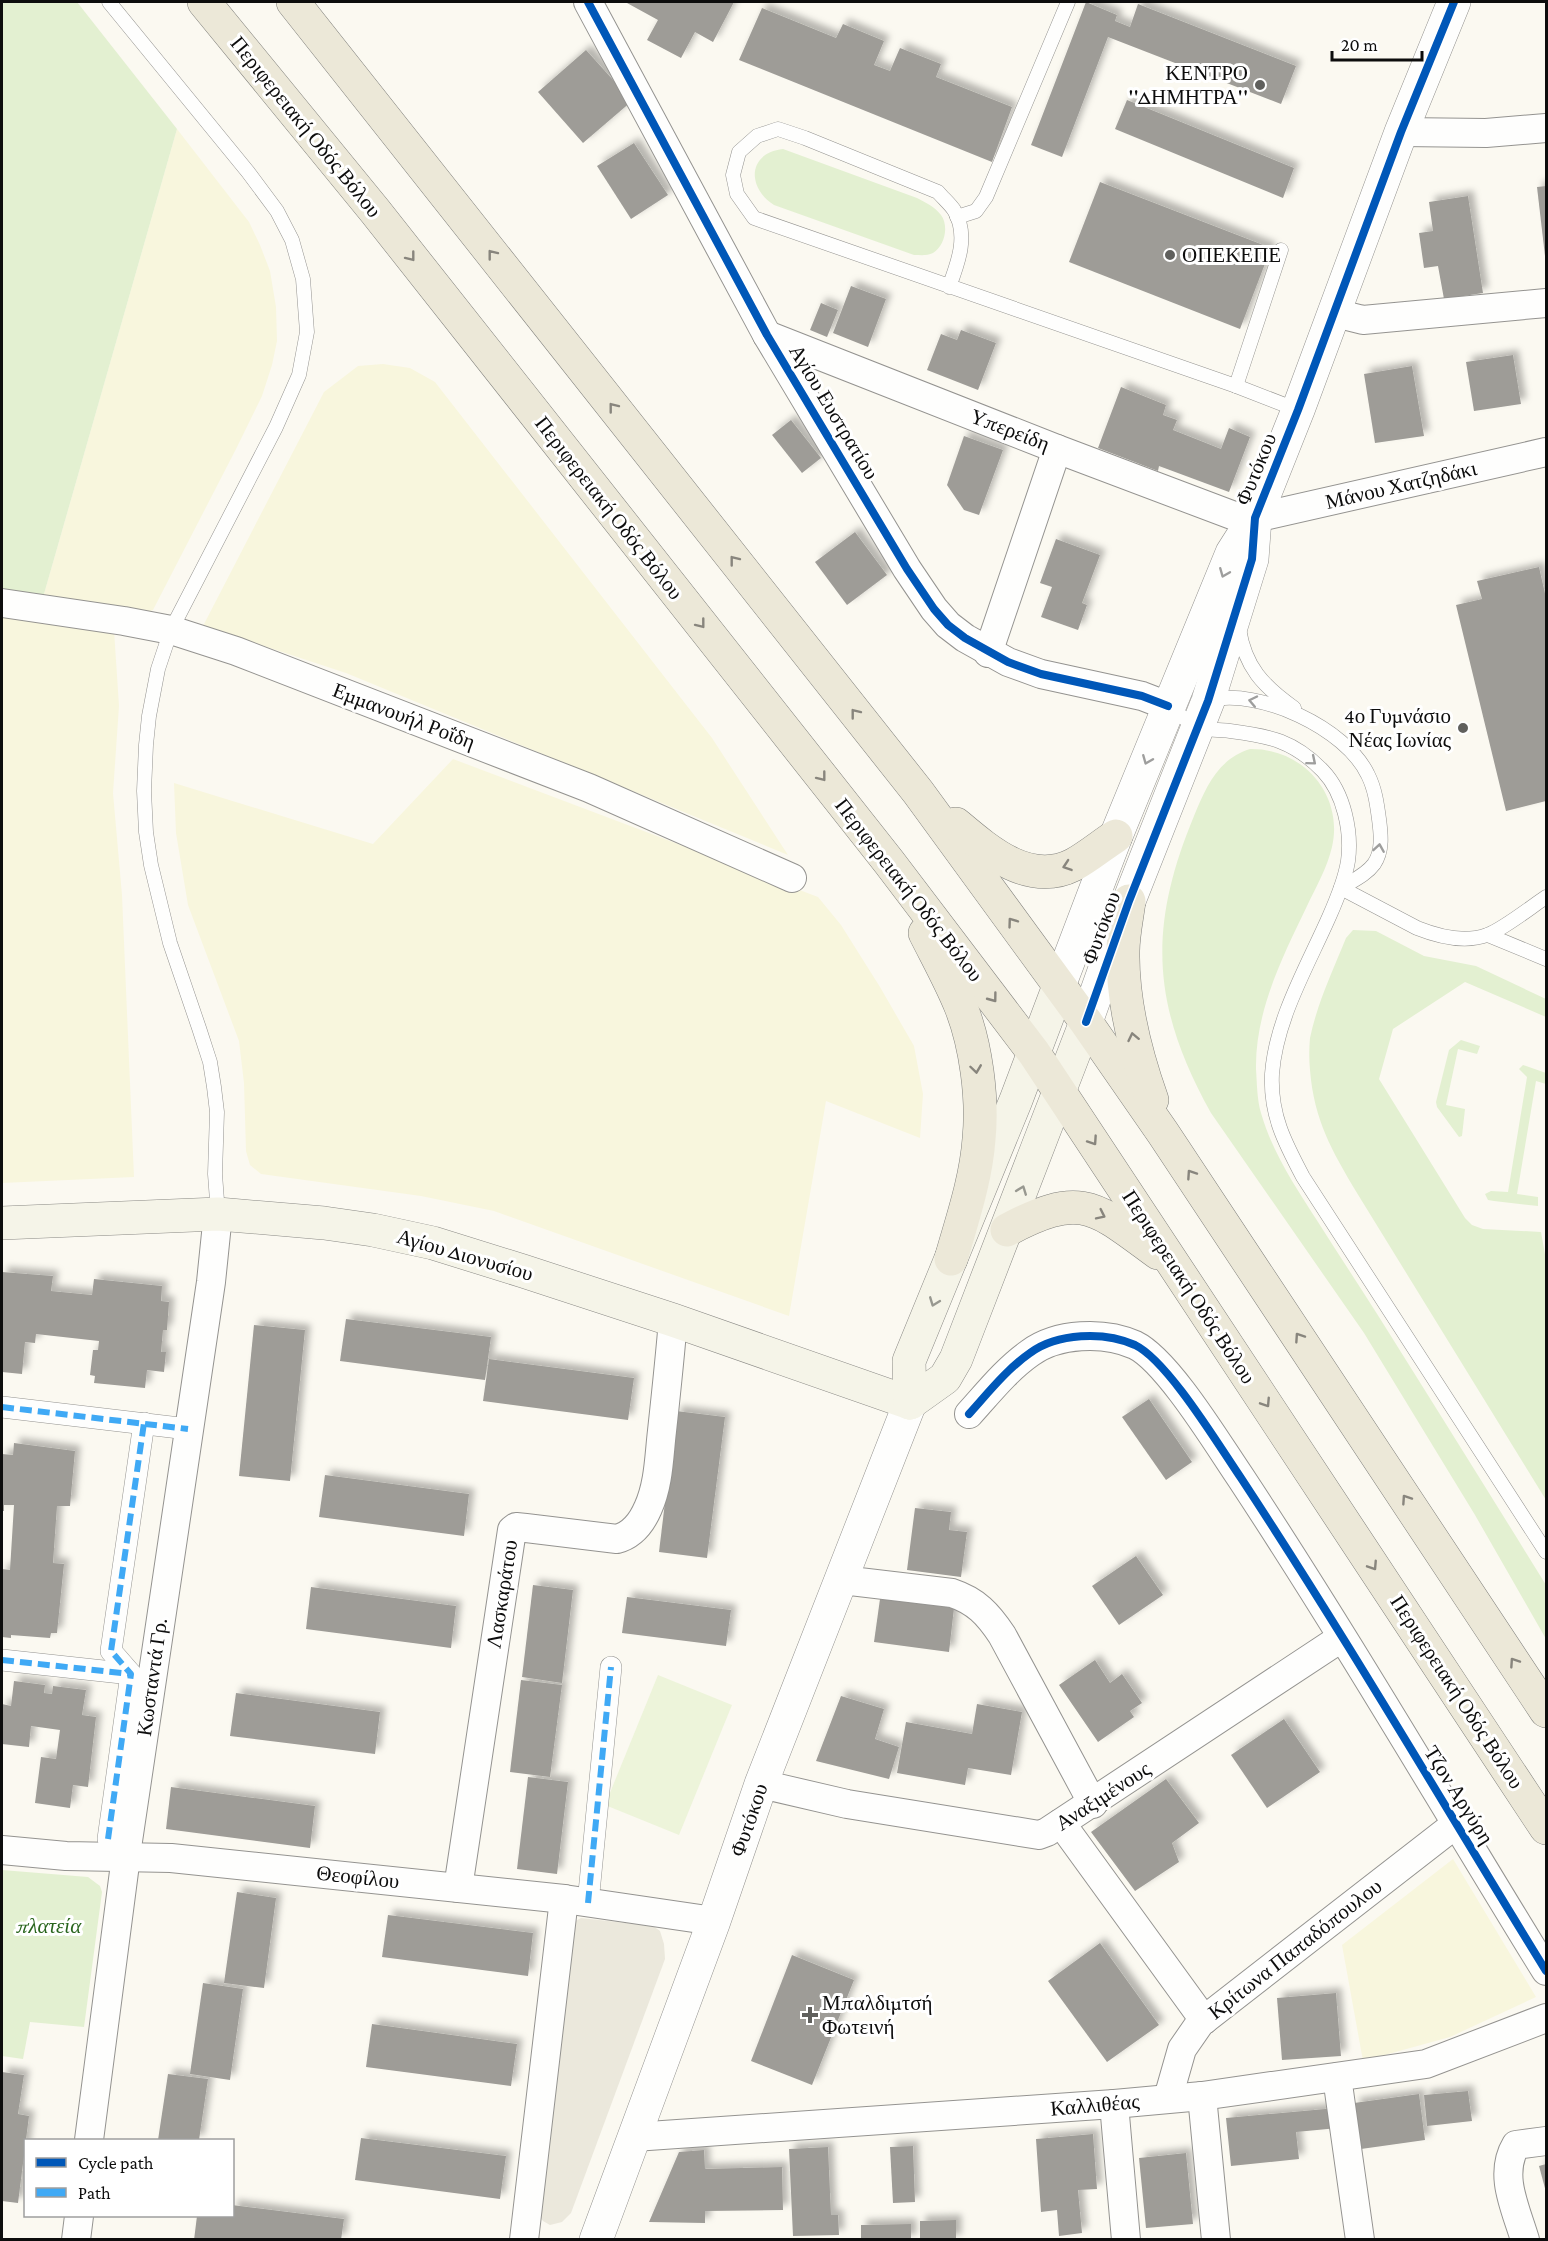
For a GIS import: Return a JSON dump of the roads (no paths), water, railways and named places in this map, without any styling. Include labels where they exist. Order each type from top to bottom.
[{"type":"main road","name":"Περιφερειακή Οδός Βόλου","points":[[204,2],[375,211],[889,862],[1034,1053],[1546,1828]]},
{"type":"main road","points":[[293,2],[918,792],[1086,1022],[1163,1133],[1546,1711]]},
{"type":"main road","points":[[918,792],[1001,860],[1031,870],[1061,869],[1073,865],[1116,836]]},
{"type":"main road","points":[[889,862],[962,1009],[976,1065],[979,1139],[968,1199],[951,1260]]},
{"type":"main road","points":[[1129,901],[1123,950],[1125,995],[1136,1049],[1163,1133]]},
{"type":"main road","name":"Φυτόκου","points":[[910,1403],[909,1361],[1059,986]]},
{"type":"main road","name":"Φυτόκου","points":[[910,1403],[945,1378],[957,1359],[1086,1022]]},
{"type":"main road","points":[[1007,1230],[1045,1212],[1065,1207],[1086,1208],[1106,1216],[1176,1267]]},
{"type":"main road","name":"Αγίου Διονυσίου","points":[[2,1223],[218,1214],[373,1230],[433,1243],[523,1270],[910,1403]]},
{"type":"street","name":"Φυτόκου","points":[[1086,1022],[1129,901],[1203,714],[1252,559],[1254,521],[1335,313],[1401,132],[1454,2]]},
{"type":"street","name":"Αγίου Ευστρατίου","points":[[597,7],[767,335],[919,588],[948,625],[988,652],[1008,662],[1041,674],[1142,696],[1168,706]]},
{"type":"street","points":[[1401,132],[1486,132],[1546,128]]},
{"type":"street","points":[[1335,313],[1363,320],[1546,303]]},
{"type":"street","name":"Υπερείδη","points":[[767,335],[1057,449],[1254,521]]},
{"type":"street","points":[[988,652],[1057,449]]},
{"type":"street","name":"Μάνου Χατζηδάκι","points":[[1254,521],[1546,452]]},
{"type":"street","name":"Φυτόκου","points":[[1059,986],[1116,836],[1232,553],[1241,536],[1254,521]]},
{"type":"street","name":"Εμμανουήλ Ροΐδη","points":[[2,603],[171,630],[236,651],[589,788],[792,878]]},
{"type":"street","name":"Κωσταντά Γρ.","points":[[89,2139],[117,1847],[188,1429],[211,1282],[218,1214]]},
{"type":"street","name":"Λασκαράτου","points":[[458,1888],[512,1530],[516,1527],[616,1539],[634,1530],[649,1507],[657,1473],[674,1320]]},
{"type":"street","name":"Τζον Αργύρη","points":[[969,1414],[998,1382],[1031,1352],[1063,1339],[1089,1335],[1135,1345],[1151,1357],[1179,1389],[1211,1433],[1307,1579],[1546,1971]]},
{"type":"street","name":"Φυτόκου","points":[[596,2240],[714,1921],[761,1784],[910,1403]]},
{"type":"street","points":[[2,1407],[188,1429]]},
{"type":"street","points":[[117,1847],[131,1674],[111,1651],[144,1423]]},
{"type":"street","points":[[842,1580],[935,1589],[967,1598],[980,1606],[1002,1635],[1093,1804]]},
{"type":"street","name":"Αναξιμένους","points":[[761,1784],[847,1804],[1039,1835],[1093,1804],[1341,1638]]},
{"type":"street","points":[[2,1660],[131,1674]]},
{"type":"street","points":[[524,2240],[611,1667]]},
{"type":"street","points":[[1060,1823],[1204,2020]]},
{"type":"street","name":"Κρίτωνα Παπαδόπουλου","points":[[1168,2098],[1185,2043],[1204,2020],[1456,1824]]},
{"type":"street","name":"Θεοφίλου","points":[[2,1850],[66,1856],[117,1847],[171,1858],[576,1901],[714,1921]]},
{"type":"street","name":"Καλλιθέας","points":[[634,2137],[1202,2096],[1426,2064],[1546,2018]]},
{"type":"street","points":[[1337,2077],[1360,2240]]},
{"type":"street","points":[[1202,2096],[1216,2240]]},
{"type":"street","points":[[1114,2104],[1126,2240]]},
{"type":"street","points":[[1526,2240],[1506,2176],[1508,2159],[1516,2145],[1546,2141]]},
{"type":"street","points":[[76,2240],[79,2217]]},
{"type":"lane","points":[[109,2],[248,172],[277,211],[292,240],[303,279],[307,332],[299,375],[276,427],[171,630],[158,669],[149,716],[144,791],[146,832],[151,866],[170,943],[210,1062],[217,1112],[215,1174],[218,1214]]},
{"type":"lane","points":[[957,217],[976,211],[986,197],[1068,2]]},
{"type":"lane","points":[[949,287],[960,258],[962,232],[954,210],[938,192],[778,129],[757,136],[739,152],[733,175],[737,194],[754,218],[949,287],[1236,386],[1298,410]]},
{"type":"lane","points":[[1236,386],[1281,250]]},
{"type":"lane","points":[[1236,614],[1241,644],[1254,672],[1276,694],[1330,733],[1357,758],[1368,774],[1376,797],[1381,836],[1377,858],[1369,871],[1341,888]]},
{"type":"lane","points":[[1168,706],[1203,714],[1227,698],[1251,700],[1278,707],[1310,720]]},
{"type":"lane","points":[[1168,706],[1203,714],[1277,739],[1300,751],[1333,783],[1347,828],[1348,861],[1341,888],[1276,1043],[1272,1077],[1277,1125],[1304,1177],[1546,1552]]},
{"type":"lane","points":[[1341,888],[1405,922],[1430,932],[1458,938],[1488,935],[1540,908],[1546,897]]},
{"type":"lane","points":[[1488,935],[1546,959]]},
{"type":"place","name":"ΚΕΝΤΡΟ ''ΔΗΜΗΤΡΑ''","points":[[1260,85]]},
{"type":"place","name":"ΟΠΕΚΕΠΕ","points":[[1170,255]]},
{"type":"place","name":"4ο Γυμνάσιο Νέας Ιωνίας","points":[[1463,728]]},
{"type":"place","name":"Μπαλδιμτσή Φωτεινή","points":[[810,2015]]},
{"type":"park label","name":"πλατεία","points":[[49,1926]]}]
